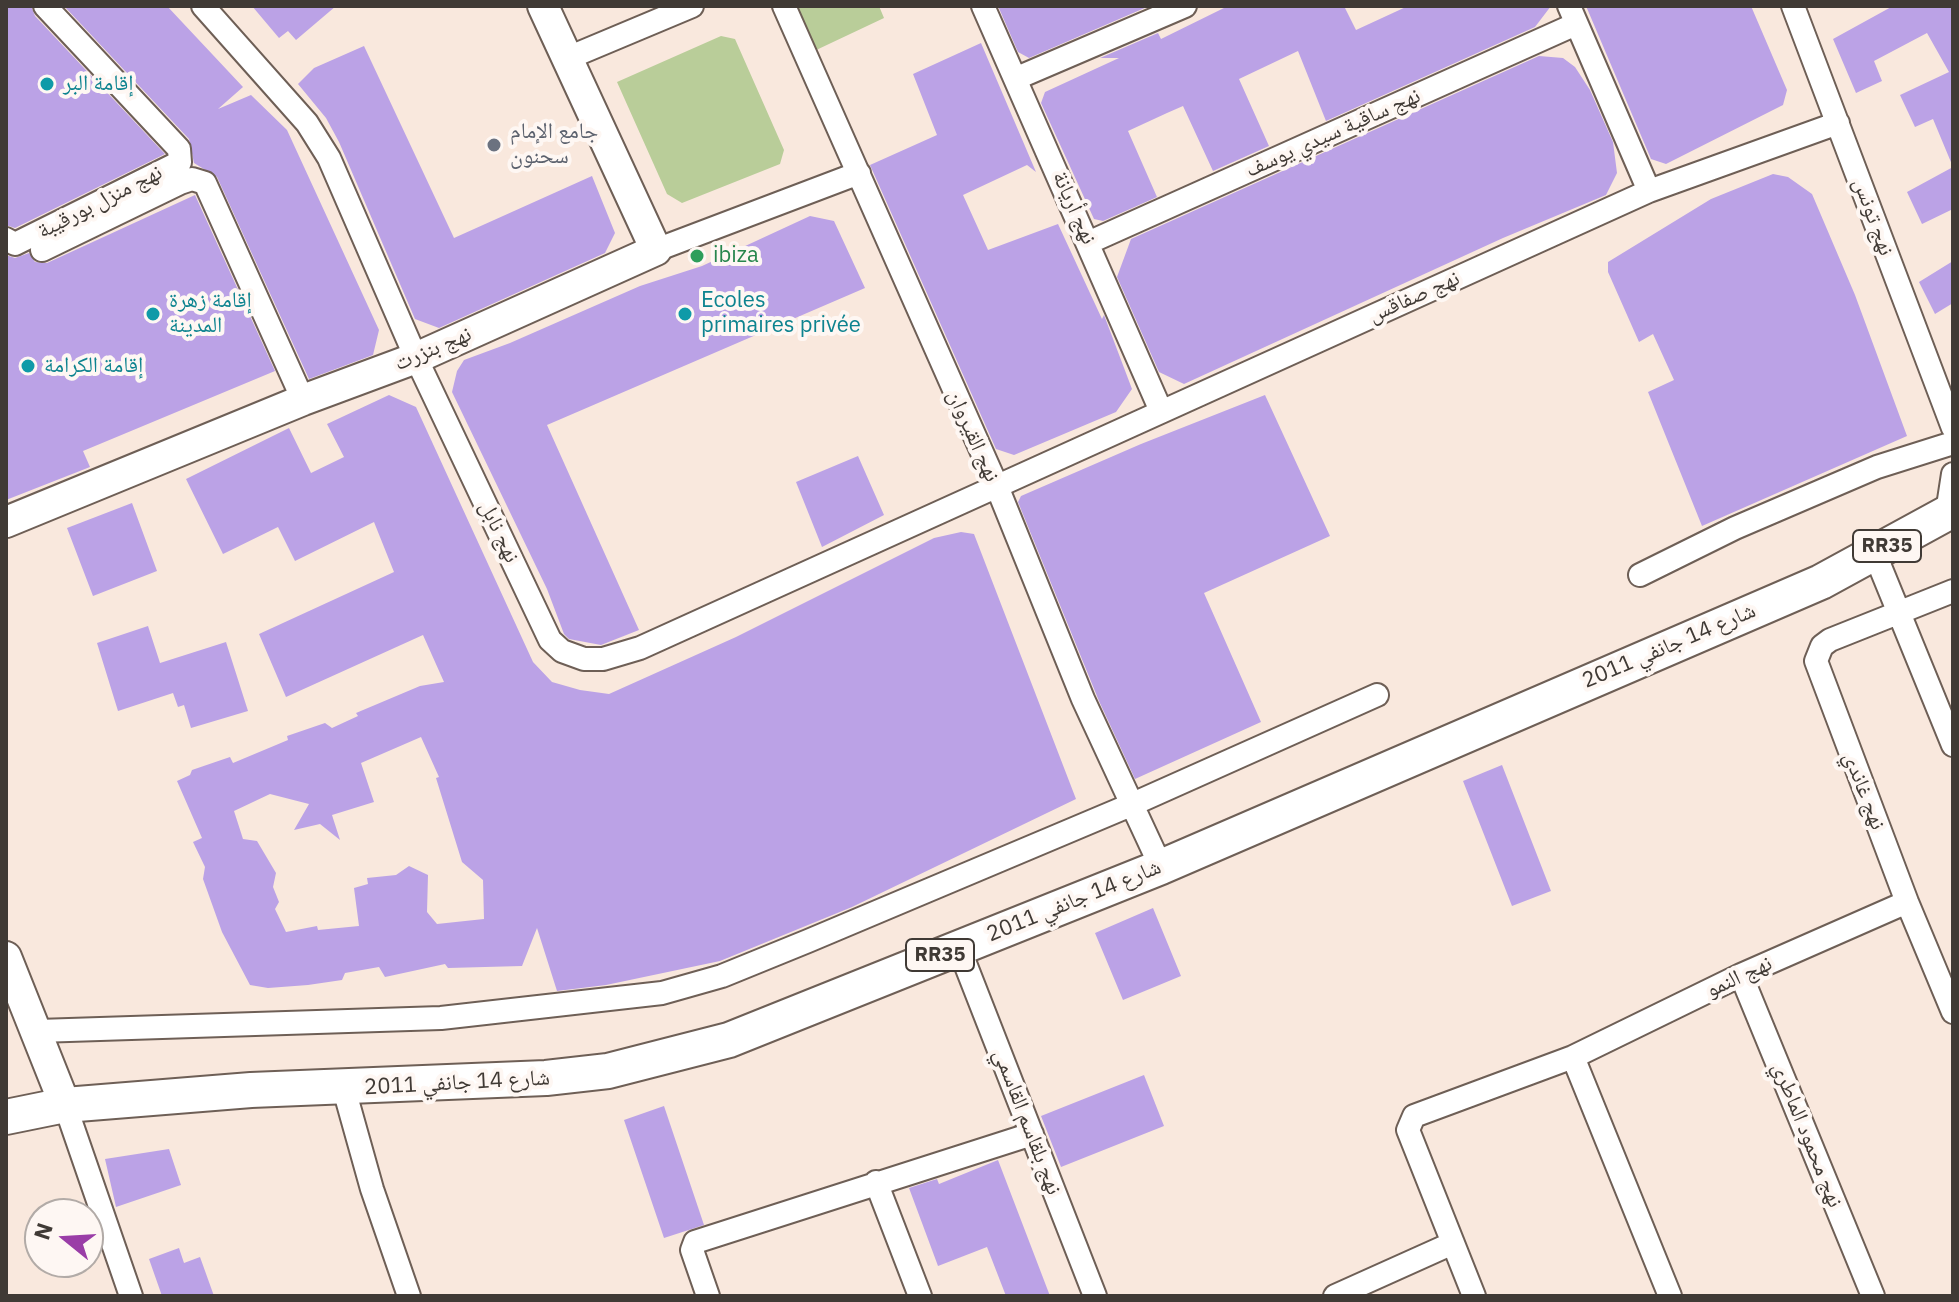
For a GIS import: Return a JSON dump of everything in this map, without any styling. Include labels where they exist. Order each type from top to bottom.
[{"type":"main road","name":"شارع 14 جانفي 2011","points":[[1821,582],[1879,564],[1951,519]]},
{"type":"main road","name":"شارع 14 جانفي 2011","points":[[6,1117],[65,1105],[251,1090],[344,1089],[608,1071],[729,1040],[1161,867],[1821,582],[1951,519]]},
{"type":"street","name":"نهج منزل بورقيبة","points":[[6,239],[15,244],[180,162],[179,149],[45,6]]},
{"type":"street","name":"نهج نابل","points":[[203,6],[307,123],[329,158],[416,358],[550,640],[572,657],[603,659],[640,648],[996,484]]},
{"type":"street","points":[[543,6],[656,250]]},
{"type":"street","points":[[568,58],[692,6]]},
{"type":"street","name":"نهج القيروان","points":[[784,6],[859,173],[894,262],[996,484],[1083,699],[1161,867]]},
{"type":"street","name":"نهج أريانة","points":[[983,6],[1090,242],[1161,411]]},
{"type":"street","points":[[1017,78],[1185,6]]},
{"type":"street","name":"نهج تونس","points":[[1793,6],[1953,428]]},
{"type":"street","points":[[1572,15],[1649,191]]},
{"type":"street","name":"نهج ساقية سيدي يوسف","points":[[1090,242],[1572,15]]},
{"type":"street","name":"نهج صفاقس","points":[[996,484],[1649,191],[1838,123]]},
{"type":"street","name":"نهج بنزرت","points":[[6,522],[303,400],[416,358],[656,250],[859,173]]},
{"type":"street","points":[[42,250],[180,183],[192,179],[205,183],[303,400]]},
{"type":"street","points":[[1640,575],[1735,528],[1877,467],[1953,443]]},
{"type":"street","points":[[1951,519],[1953,474]]},
{"type":"street","points":[[1879,564],[1953,745]]},
{"type":"street","points":[[1899,614],[1953,591]]},
{"type":"street","name":"نهج غاندي","points":[[1899,614],[1830,640],[1822,646],[1816,661],[1907,902],[1953,1012]]},
{"type":"street","points":[[38,1031],[441,1018],[662,993],[722,976],[1133,804],[1377,695]]},
{"type":"street","name":"نهج النمو","points":[[1474,1296],[1408,1130],[1414,1116],[1573,1057],[1741,975],[1907,902]]},
{"type":"street","name":"نهج بلقاسم القاسمي","points":[[959,948],[1095,1296]]},
{"type":"street","points":[[6,957],[38,1031],[131,1296]]},
{"type":"street","name":"نهج محمود الماطري","points":[[1741,975],[1873,1296]]},
{"type":"street","points":[[1573,1057],[1670,1296]]},
{"type":"street","points":[[344,1089],[372,1189],[409,1296]]},
{"type":"street","points":[[708,1296],[693,1246],[876,1182],[1032,1134]]},
{"type":"street","points":[[876,1182],[920,1296]]},
{"type":"street","points":[[1335,1296],[1453,1243]]},
{"type":"green space","points":[[792,6],[879,6],[884,18],[812,52]]},
{"type":"green space","points":[[721,36],[735,39],[784,150],[780,164],[682,203],[667,194],[617,82]]},
{"type":"building","name":"إقامة البر","points":[[6,6],[31,6],[35,16],[165,154],[15,228],[6,225]]},
{"type":"building","points":[[64,6],[167,6],[243,87],[218,109],[251,95],[287,130],[379,330],[373,355],[309,379],[217,177],[194,163],[189,139]]},
{"type":"building","points":[[252,6],[336,6],[296,40],[288,31],[279,38]]},
{"type":"building","points":[[998,6],[1147,7],[1029,58],[1018,52]]},
{"type":"building","points":[[1228,6],[1344,6],[1356,30],[1408,6],[1551,6],[1535,27],[1326,121],[1298,51],[1239,79],[1269,146],[1213,171],[1183,106],[1128,131],[1157,197],[1103,221],[1094,219],[1041,103],[1045,92],[1119,58],[1100,58],[1158,33],[1161,39]]},
{"type":"building","points":[[1586,6],[1751,6],[1787,90],[1783,105],[1666,164],[1651,159]]},
{"type":"building","points":[[1893,6],[1953,6],[1953,167],[1933,119],[1915,127],[1900,95],[1949,72],[1927,33],[1874,61],[1882,81],[1856,93],[1833,39]]},
{"type":"building","points":[[981,43],[1036,172],[1027,165],[963,195],[988,250],[1058,224],[1102,319],[1104,315],[1132,389],[1116,412],[1014,455],[996,449],[870,165],[937,135],[913,74]]},
{"type":"building","points":[[364,46],[454,238],[592,176],[615,233],[605,253],[439,328],[415,319],[339,142],[326,118],[298,84],[314,68]]},
{"type":"building","points":[[1539,56],[1563,58],[1575,67],[1590,90],[1613,142],[1617,173],[1606,195],[1503,238],[1184,384],[1159,372],[1117,277],[1131,239]]},
{"type":"building","points":[[1953,167],[1953,209],[1922,224],[1907,192]]},
{"type":"building","points":[[1773,174],[1788,177],[1812,194],[1855,295],[1907,436],[1702,526],[1648,392],[1674,380],[1653,334],[1639,342],[1608,272],[1608,262],[1711,199]]},
{"type":"building","name":"إقامة زهرة المدينة","points":[[195,195],[275,371],[83,451],[90,467],[6,500],[6,255],[15,258],[29,253],[35,262],[47,263]]},
{"type":"building","points":[[810,216],[834,221],[865,288],[547,425],[639,630],[601,645],[569,639],[452,392],[457,371],[464,360],[640,286],[702,266]]},
{"type":"building","points":[[1953,261],[1953,303],[1935,314],[1919,282]]},
{"type":"building","points":[[389,395],[416,407],[533,662],[552,682],[580,690],[609,694],[736,637],[934,538],[961,532],[974,534],[1076,799],[852,907],[720,961],[606,985],[557,991],[537,928],[522,966],[448,968],[445,964],[385,977],[379,967],[345,973],[342,980],[308,985],[268,988],[250,985],[222,932],[203,879],[205,867],[193,842],[202,838],[177,781],[190,775],[192,770],[230,757],[233,763],[288,740],[287,736],[325,723],[332,728],[358,716],[356,713],[420,686],[444,682],[423,635],[286,697],[259,634],[394,572],[374,522],[295,561],[278,527],[223,554],[186,479],[289,428],[311,473],[344,457],[327,424]],"holes":[[[421,737],[439,777],[436,778],[462,862],[483,880],[484,919],[437,924],[427,912],[428,875],[409,866],[396,875],[367,878],[368,884],[354,888],[359,926],[318,930],[317,926],[286,932],[275,909],[279,902],[273,887],[276,873],[257,841],[243,839],[234,811],[270,794],[309,804],[294,830],[320,824],[340,840],[332,815],[374,802],[361,763]]]},
{"type":"building","points":[[1265,395],[1330,536],[1204,593],[1261,722],[1135,779],[1099,701],[1018,502],[1021,496],[1141,444]]},
{"type":"building","points":[[858,456],[884,515],[822,547],[796,482]]},
{"type":"building","points":[[132,503],[157,571],[93,596],[67,528]]},
{"type":"building","points":[[148,626],[160,663],[226,642],[248,711],[191,728],[184,705],[178,707],[173,693],[118,711],[97,643]]},
{"type":"building","points":[[1502,765],[1551,891],[1512,906],[1463,781]]},
{"type":"building","points":[[1153,908],[1181,976],[1123,1000],[1095,933]]},
{"type":"building","points":[[1144,1075],[1164,1126],[1061,1167],[1041,1116]]},
{"type":"building","points":[[664,1106],[704,1225],[664,1238],[624,1120]]},
{"type":"building","points":[[169,1149],[181,1185],[116,1207],[105,1159]]},
{"type":"building","points":[[998,1160],[1050,1296],[1006,1296],[987,1247],[938,1266],[909,1188],[937,1179],[939,1184]]},
{"type":"building","points":[[179,1248],[184,1263],[200,1257],[214,1296],[162,1296],[149,1259]]},
{"type":"place","name":"إقامة البر","points":[[47,84]]},
{"type":"place","name":"جامع الإمام سحنون","points":[[494,145]]},
{"type":"place","name":"ibiza","points":[[697,256]]},
{"type":"place","name":"إقامة زهرة المدينة","points":[[153,314]]},
{"type":"place","name":"Ecoles primaires privée","points":[[685,314]]},
{"type":"place","name":"إقامة الكرامة","points":[[28,366]]}]
